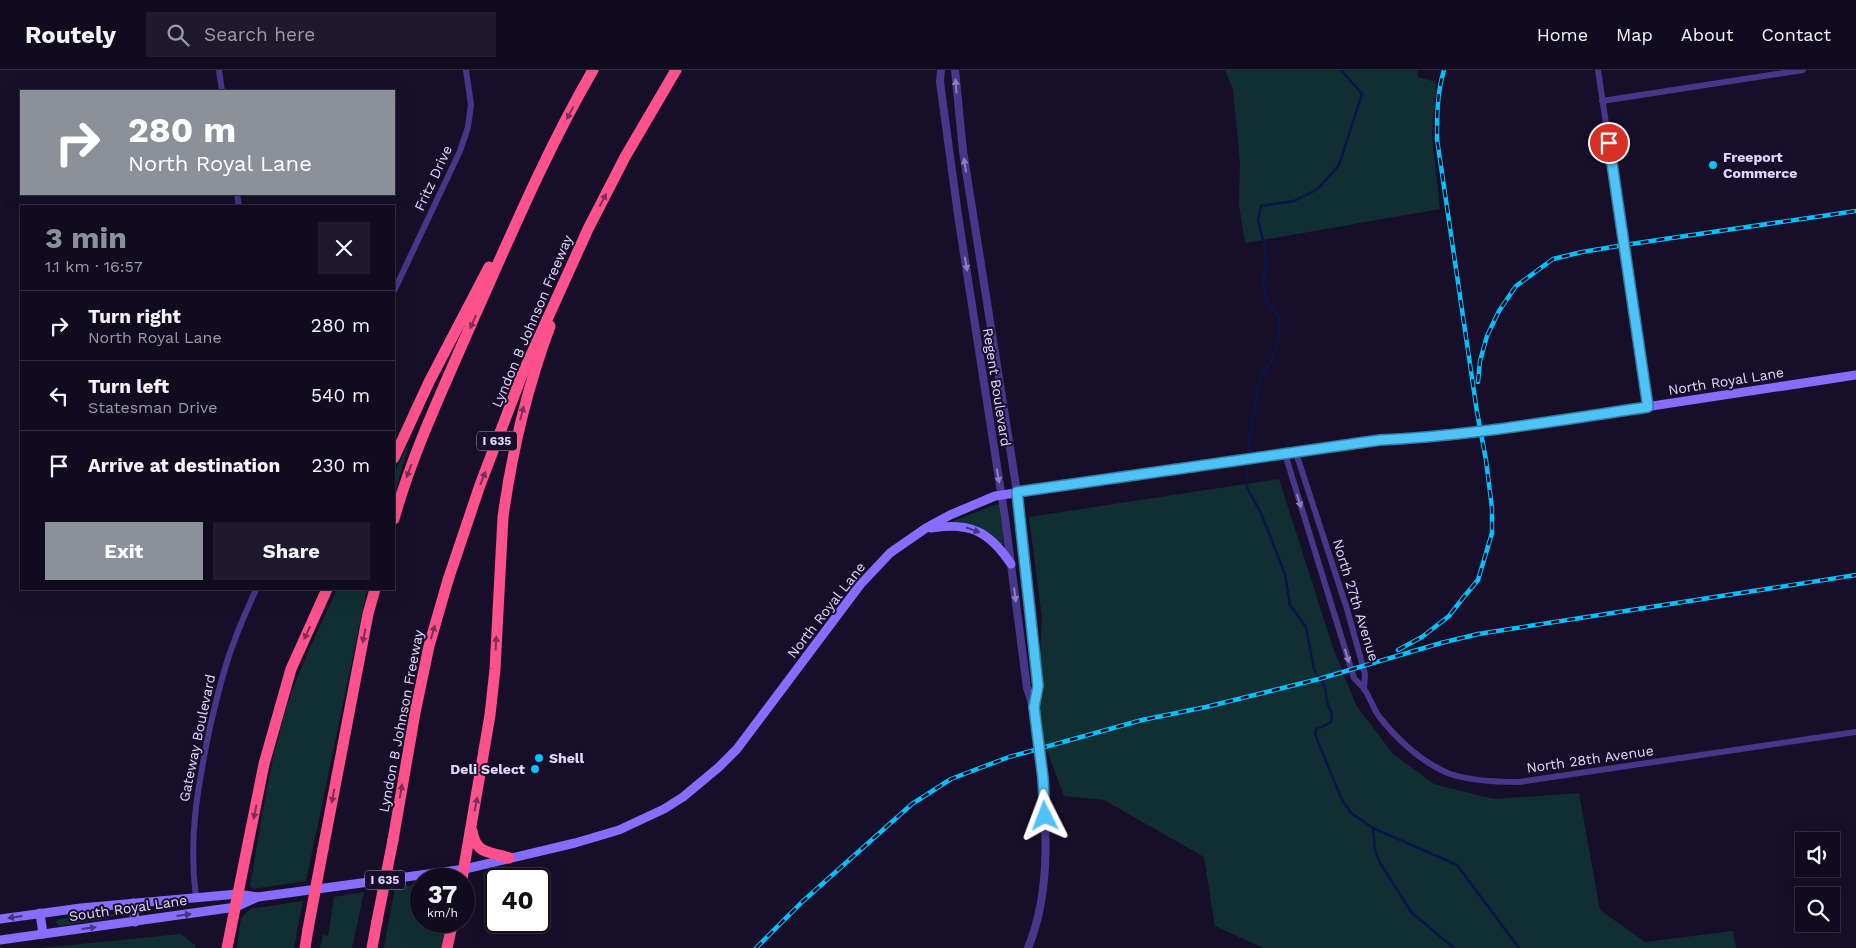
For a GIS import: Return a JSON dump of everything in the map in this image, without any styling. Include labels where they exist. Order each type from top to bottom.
[{"type":"highway","points":[[395,456],[429,382],[593,70]]},
{"type":"highway","name":"Lyndon B Johnson Freeway","points":[[372,948],[429,646],[448,580],[480,484],[522,375],[588,229],[625,157],[676,70]]},
{"type":"highway","points":[[395,516],[407,476],[425,431],[534,181]]},
{"type":"highway","points":[[465,868],[490,715],[495,669],[503,517],[516,437],[536,366],[588,229]]},
{"type":"highway","points":[[227,948],[264,764],[291,669],[328,590]]},
{"type":"highway","points":[[305,948],[368,614],[375,590]]},
{"type":"highway","points":[[472,825],[474,840],[477,846],[485,852],[509,858]]},
{"type":"highway","points":[[447,948],[450,933]]},
{"type":"main road","name":"North Royal Lane","points":[[575,842],[619,830],[664,809],[683,797],[719,767],[759,720],[864,579],[890,553],[926,528],[955,512],[1001,495],[1380,440],[1425,438],[1481,432],[1856,375]]},
{"type":"main road","points":[[926,528],[952,525],[977,530],[995,543],[1011,564]]},
{"type":"main road","name":"South Royal Lane","points":[[475,870],[509,858],[575,842]]},
{"type":"main road","name":"South Royal Lane","points":[[0,919],[196,897],[238,894],[258,897],[410,880]]},
{"type":"main road","name":"South Royal Lane","points":[[0,940],[236,907],[258,897]]},
{"type":"main road","points":[[133,903],[135,922]]},
{"type":"main road","points":[[40,914],[43,934]]},
{"type":"street","points":[[218,70],[222,90]]},
{"type":"street","name":"Fritz Drive","points":[[395,289],[460,151],[470,118],[471,105],[466,70]]},
{"type":"street","name":"Regent Boulevard","points":[[941,70],[940,82],[958,216],[1011,564],[1026,688],[1034,707],[1043,778],[1046,840],[1044,889],[1028,948]]},
{"type":"street","name":"Regent Boulevard","points":[[955,70],[963,151],[1017,492],[1038,686],[1034,707]]},
{"type":"street","points":[[1598,70],[1648,407]]},
{"type":"street","points":[[1602,101],[1803,70]]},
{"type":"street","name":"North 27th Avenue","points":[[1296,453],[1347,609],[1365,674],[1364,689]]},
{"type":"street","name":"North 27th Avenue","points":[[1285,454],[1354,678],[1364,689]]},
{"type":"street","name":"Gateway Boulevard","points":[[196,897],[192,843],[199,779],[225,666],[256,590]]},
{"type":"street","points":[[1334,614],[1347,609]]},
{"type":"street","name":"North 28th Avenue","points":[[1364,689],[1380,719],[1418,755],[1449,773],[1496,782],[1519,782],[1856,732]]},
{"type":"green space","points":[[1225,70],[1417,70],[1418,77],[1436,82],[1432,135],[1440,209],[1245,243],[1239,205],[1240,162],[1233,89]]},
{"type":"green space","points":[[410,441],[395,493],[395,471]]},
{"type":"green space","points":[[1279,479],[1333,648],[1356,705],[1393,754],[1434,784],[1494,799],[1579,793],[1600,910],[1645,942],[1733,931],[1736,948],[1263,948],[1215,926],[1204,857],[1104,800],[1064,796],[1036,721],[1042,618],[1029,517]]},
{"type":"green space","points":[[997,504],[999,506],[1004,543],[1002,545],[975,526],[951,522]]},
{"type":"green space","points":[[337,590],[367,590],[306,881],[253,889],[250,885],[272,763],[287,706]]},
{"type":"green space","points":[[410,886],[410,933],[445,933],[442,948],[384,948],[395,888]]},
{"type":"green space","points":[[364,892],[352,948],[320,948],[323,935],[328,936],[334,897]]},
{"type":"green space","points":[[303,901],[294,948],[237,948],[241,918],[250,909]]},
{"type":"green space","points":[[101,914],[119,915],[60,926],[56,922],[59,919]]},
{"type":"green space","points":[[181,934],[196,946],[195,948],[41,948]]},
{"type":"waterway","points":[[1247,456],[1259,379],[1271,361],[1279,335],[1279,316],[1267,302],[1263,280],[1266,268],[1265,248],[1258,221],[1261,206],[1294,201],[1318,189],[1339,165],[1362,94],[1341,70]]},
{"type":"waterway","points":[[1247,461],[1247,488],[1261,513],[1285,574],[1290,605],[1306,627],[1314,669],[1325,687],[1327,702],[1332,714],[1331,722],[1317,728],[1315,733],[1342,800],[1351,813],[1373,828],[1457,865],[1519,948]]},
{"type":"waterway","points":[[1373,828],[1375,850],[1380,863],[1412,913],[1454,948]]},
{"type":"railway","points":[[1398,650],[1422,637],[1449,616],[1478,580],[1492,533],[1492,508],[1486,460],[1477,412],[1437,139],[1437,113],[1444,70]]},
{"type":"railway","points":[[1478,382],[1480,361],[1487,336],[1499,311],[1516,286],[1553,259],[1624,245],[1856,211]]},
{"type":"railway","points":[[756,948],[802,902],[912,804],[951,779],[1009,757],[1142,720],[1206,707],[1319,679],[1478,634],[1856,575]]},
{"type":"place","name":"Freeport Commerce","points":[[1713,165]]},
{"type":"place","name":"Shell","points":[[539,758]]},
{"type":"place","name":"Deli Select","points":[[535,769]]},
{"type":"route","points":[[1045,816],[1043,778],[1034,707],[1038,686],[1017,492],[1380,440],[1425,438],[1481,432],[1648,407],[1609,143]]}]
